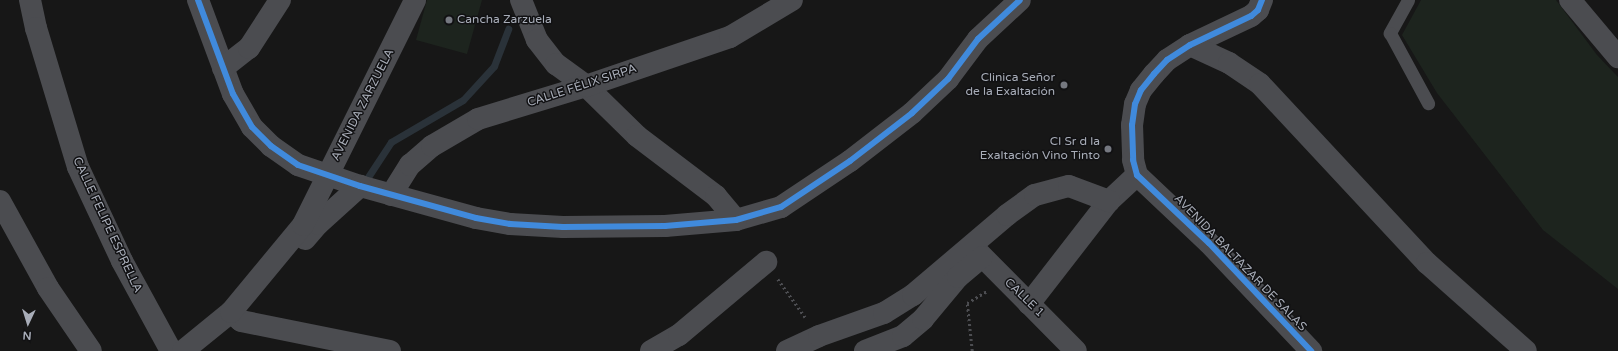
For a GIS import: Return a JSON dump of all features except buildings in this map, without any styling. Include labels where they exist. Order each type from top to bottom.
[{"type":"street","name":"CALLE FELIPE ESPRELLA","points":[[30,0],[36,28],[78,167],[122,262],[171,351]]},
{"type":"street","points":[[198,0],[233,94],[252,127],[272,146],[298,165],[360,186],[476,218],[510,224],[627,227],[736,220],[781,207],[850,162],[912,113],[943,84],[978,39],[1020,0]]},
{"type":"street","points":[[223,68],[249,48],[280,0]]},
{"type":"street","name":"AVENIDA ZARZUELA","points":[[183,351],[236,316],[303,225],[314,206],[327,174],[416,0]]},
{"type":"street","points":[[521,0],[537,40],[556,64],[586,86],[637,136],[716,196],[736,220]]},
{"type":"street","name":"CALLE FÉLIX SIRPA","points":[[391,195],[410,165],[432,146],[458,129],[478,120],[586,86],[730,36],[792,0]]},
{"type":"street","points":[[1029,304],[1109,201],[1137,174],[1133,160],[1132,125],[1141,90],[1167,60],[1190,45],[1251,16],[1258,10],[1262,0]]},
{"type":"street","points":[[1570,0],[1618,57]]},
{"type":"street","points":[[1190,45],[1229,63],[1260,84],[1428,262],[1526,351]]},
{"type":"street","name":"AVENIDA BALTAZAR DE SALAS","points":[[1137,174],[1209,243],[1310,351]]},
{"type":"street","points":[[202,351],[236,316],[318,224],[360,186]]},
{"type":"street","points":[[865,351],[903,336],[923,319],[1007,215],[1035,195],[1069,186],[1109,201]]},
{"type":"street","points":[[0,201],[48,288],[91,351]]},
{"type":"street","points":[[786,351],[825,343],[884,313],[977,252]]},
{"type":"street","name":"CALLE 1","points":[[977,252],[1076,351]]},
{"type":"street","points":[[651,351],[679,335],[766,262]]},
{"type":"street","points":[[236,316],[390,351]]},
{"type":"lane","points":[[1408,0],[1390,33],[1428,103]]},
{"type":"path","points":[[766,262],[825,343]]},
{"type":"path","points":[[972,351],[967,303],[1005,280]]},
{"type":"shaded area","name":"Cancha Zarzuela","points":[[427,0],[482,0],[467,54],[416,40]]},
{"type":"shaded area","points":[[1421,0],[1556,0],[1597,55],[1618,77],[1618,289],[1543,230],[1437,93],[1402,35]]},
{"type":"waterway","points":[[368,177],[391,142],[463,100],[494,66],[508,29]]},
{"type":"cycle path","points":[[198,0],[233,94],[252,127],[271,146],[298,165],[360,186],[476,218],[510,224],[563,227],[665,226],[736,220],[781,207],[850,161],[912,113],[948,79],[978,39],[1020,0]]},
{"type":"cycle path","points":[[1262,0],[1258,10],[1251,16],[1190,45],[1167,60],[1141,90],[1135,104],[1132,125],[1133,160],[1137,175],[1209,243],[1311,351]]},
{"type":"place","name":"Cancha Zarzuela","points":[[449,20]]},
{"type":"place","name":"Clinica Señor de la Exaltación","points":[[1064,85]]},
{"type":"place","name":"CI Sr d la Exaltación Vino Tinto","points":[[1108,149]]}]
